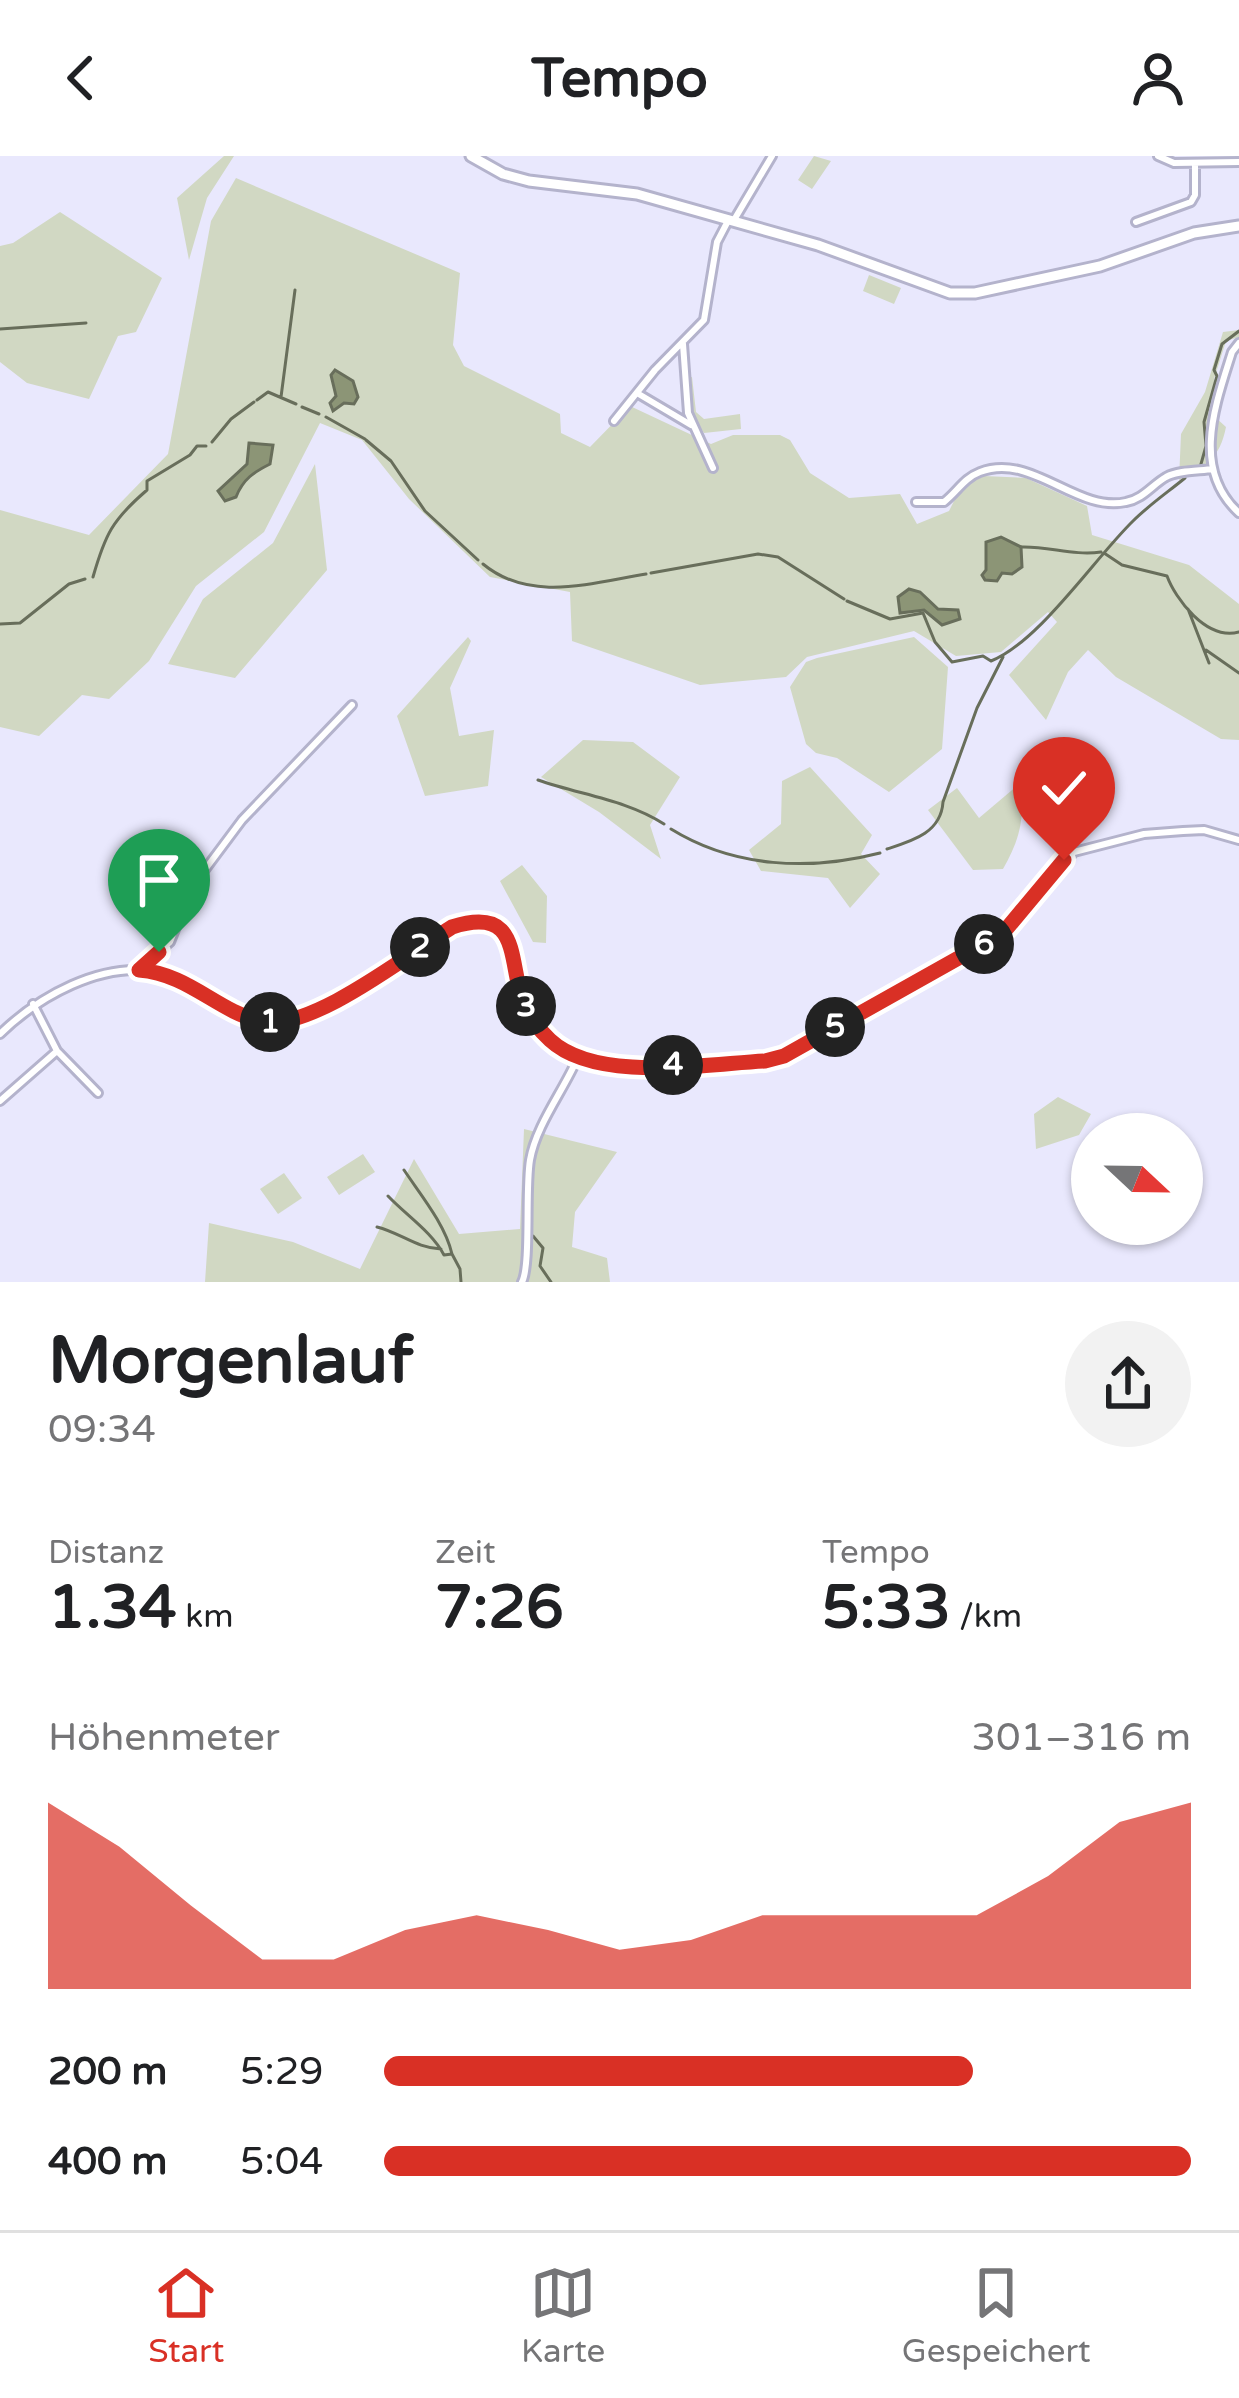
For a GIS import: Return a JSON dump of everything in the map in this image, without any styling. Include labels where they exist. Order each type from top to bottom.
[{"type":"street","points":[[471,156],[503,174],[529,181],[637,194],[731,220],[835,250],[933,290],[959,294],[1100,266],[1204,230],[1239,226]]},
{"type":"street","points":[[614,421],[704,320],[717,242],[772,156]]},
{"type":"street","points":[[1158,156],[1174,163],[1239,162]]},
{"type":"street","points":[[1136,222],[1192,202],[1195,163]]},
{"type":"street","points":[[685,340],[682,356],[688,412],[713,468]]},
{"type":"street","points":[[1239,344],[1210,434],[1221,494],[1239,512]]},
{"type":"street","points":[[637,393],[693,426]]},
{"type":"street","points":[[916,502],[944,502],[975,473],[995,468],[1046,478],[1085,497],[1124,503],[1141,497],[1169,475],[1213,470]]},
{"type":"street","points":[[139,970],[170,942],[192,887],[242,820],[352,705]]},
{"type":"street","points":[[0,1034],[33,1004],[90,980],[139,970],[181,981],[260,1022],[301,1018],[452,927],[473,921],[489,923],[505,933],[523,1002],[549,1040],[578,1058],[611,1066],[775,1060],[1003,933],[1074,852],[1144,834],[1204,830],[1239,840]]},
{"type":"street","points":[[33,1004],[57,1052],[98,1093]]},
{"type":"street","points":[[0,1101],[57,1052]]},
{"type":"street","points":[[522,1282],[529,1269],[525,1233],[530,1159],[578,1058]]},
{"type":"shaded area","points":[[224,156],[234,156],[207,198],[189,260],[177,198]]},
{"type":"shaded area","points":[[814,156],[831,161],[812,189],[798,180]]},
{"type":"shaded area","points":[[236,178],[460,273],[453,345],[464,366],[560,414],[561,433],[590,447],[630,406],[711,444],[733,435],[780,435],[790,440],[810,473],[849,498],[900,494],[917,524],[949,511],[961,487],[984,476],[1026,478],[1087,506],[1092,535],[1189,565],[1239,604],[1239,740],[1221,739],[1116,677],[1088,650],[1068,672],[1046,720],[1009,675],[1057,622],[1048,612],[1001,652],[956,656],[914,631],[807,657],[786,677],[700,685],[572,641],[570,592],[490,577],[409,499],[362,440],[320,423],[264,532],[196,586],[149,661],[109,699],[82,695],[39,736],[0,727],[0,510],[89,535],[168,454],[211,221]]},
{"type":"shaded area","points":[[60,212],[162,278],[136,332],[118,336],[89,399],[27,383],[0,362],[0,246],[13,243]]},
{"type":"shaded area","points":[[869,275],[901,288],[894,304],[863,291]]},
{"type":"shaded area","points":[[1239,330],[1239,337],[1226,341],[1214,379],[1219,388],[1215,417],[1226,427],[1220,446],[1204,465],[1179,480],[1181,434],[1205,392],[1223,332]]},
{"type":"shaded area","points":[[335,370],[353,381],[358,397],[354,404],[344,403],[333,411],[330,403],[336,396],[331,375]]},
{"type":"shaded area","points":[[692,377],[696,412],[704,419],[740,414],[741,429],[704,433],[690,413],[686,378]]},
{"type":"shaded area","points":[[249,443],[273,445],[270,464],[250,477],[236,497],[225,501],[218,491],[247,464]]},
{"type":"shaded area","points":[[315,464],[327,570],[235,678],[168,664],[203,599],[273,543]]},
{"type":"shaded area","points":[[1001,537],[1021,547],[1022,567],[1012,574],[1002,573],[997,581],[985,580],[986,542]]},
{"type":"shaded area","points":[[909,589],[920,592],[938,609],[958,610],[960,619],[942,625],[924,610],[900,613],[898,597]]},
{"type":"shaded area","points":[[468,637],[471,641],[450,688],[459,736],[494,730],[488,786],[425,796],[397,716]]},
{"type":"shaded area","points":[[914,637],[948,667],[942,749],[889,792],[806,744],[790,687],[806,662]]},
{"type":"shaded area","points":[[583,740],[633,742],[680,777],[650,825],[661,859],[599,812],[541,777]]},
{"type":"shaded area","points":[[810,767],[872,835],[861,854],[880,874],[850,908],[828,878],[761,871],[749,850],[781,824],[782,781]]},
{"type":"shaded area","points":[[1018,785],[1021,818],[1009,859],[1003,869],[973,870],[928,810],[957,788],[979,818]]},
{"type":"shaded area","points":[[522,865],[547,896],[546,943],[533,942],[500,881]]},
{"type":"shaded area","points":[[1058,1097],[1089,1113],[1071,1113],[1071,1138],[1036,1149],[1034,1114]]},
{"type":"shaded area","points":[[524,1129],[617,1152],[575,1212],[572,1247],[607,1258],[610,1282],[205,1282],[209,1223],[293,1242],[360,1269],[414,1159],[459,1234],[520,1229]]},
{"type":"shaded area","points":[[363,1154],[375,1172],[339,1195],[327,1177]]},
{"type":"shaded area","points":[[284,1173],[302,1198],[278,1214],[260,1189]]},
{"type":"waterway","points":[[281,397],[295,290]]},
{"type":"waterway","points":[[0,329],[86,323]]},
{"type":"waterway","points":[[1201,464],[1206,446],[1204,422],[1217,376],[1214,370],[1222,344],[1239,331]]},
{"type":"waterway","points":[[257,400],[268,392],[296,404]]},
{"type":"waterway","points":[[212,442],[254,402]]},
{"type":"waterway","points":[[302,407],[319,414]]},
{"type":"waterway","points":[[326,417],[365,439]]},
{"type":"waterway","points":[[366,440],[391,461],[425,511],[478,560]]},
{"type":"waterway","points":[[93,577],[111,529],[147,490],[147,481],[197,446],[206,446]]},
{"type":"waterway","points":[[847,601],[890,619],[923,613],[935,642],[952,662],[983,656],[991,661],[1028,636],[1133,521],[1185,478]]},
{"type":"waterway","points":[[1021,547],[1101,552]]},
{"type":"waterway","points":[[1104,553],[1122,565],[1167,576],[1185,606],[1204,624],[1227,633],[1239,632]]},
{"type":"waterway","points":[[651,573],[758,554],[778,557],[844,599]]},
{"type":"waterway","points":[[483,564],[501,576],[541,587],[646,574]]},
{"type":"waterway","points":[[0,624],[20,623],[69,584],[85,579]]},
{"type":"waterway","points":[[1188,609],[1209,663]]},
{"type":"waterway","points":[[1206,650],[1239,673]]},
{"type":"waterway","points":[[887,849],[924,834],[937,821],[977,708],[1003,657]]},
{"type":"waterway","points":[[538,780],[619,803],[664,824]]},
{"type":"waterway","points":[[671,829],[720,852],[773,862],[827,862],[880,853]]},
{"type":"waterway","points":[[404,1170],[438,1221],[452,1254]]},
{"type":"waterway","points":[[388,1196],[444,1255],[452,1254],[461,1282]]},
{"type":"waterway","points":[[377,1227],[441,1249]]},
{"type":"waterway","points":[[533,1236],[543,1248],[540,1266],[551,1282]]},
{"type":"route","points":[[159,952],[139,970],[181,981],[260,1022],[280,1022],[327,1005],[452,927],[473,921],[489,923],[505,933],[512,948],[523,1002],[533,1019],[549,1040],[578,1058],[611,1066],[775,1060],[1003,933],[1064,860]]}]
